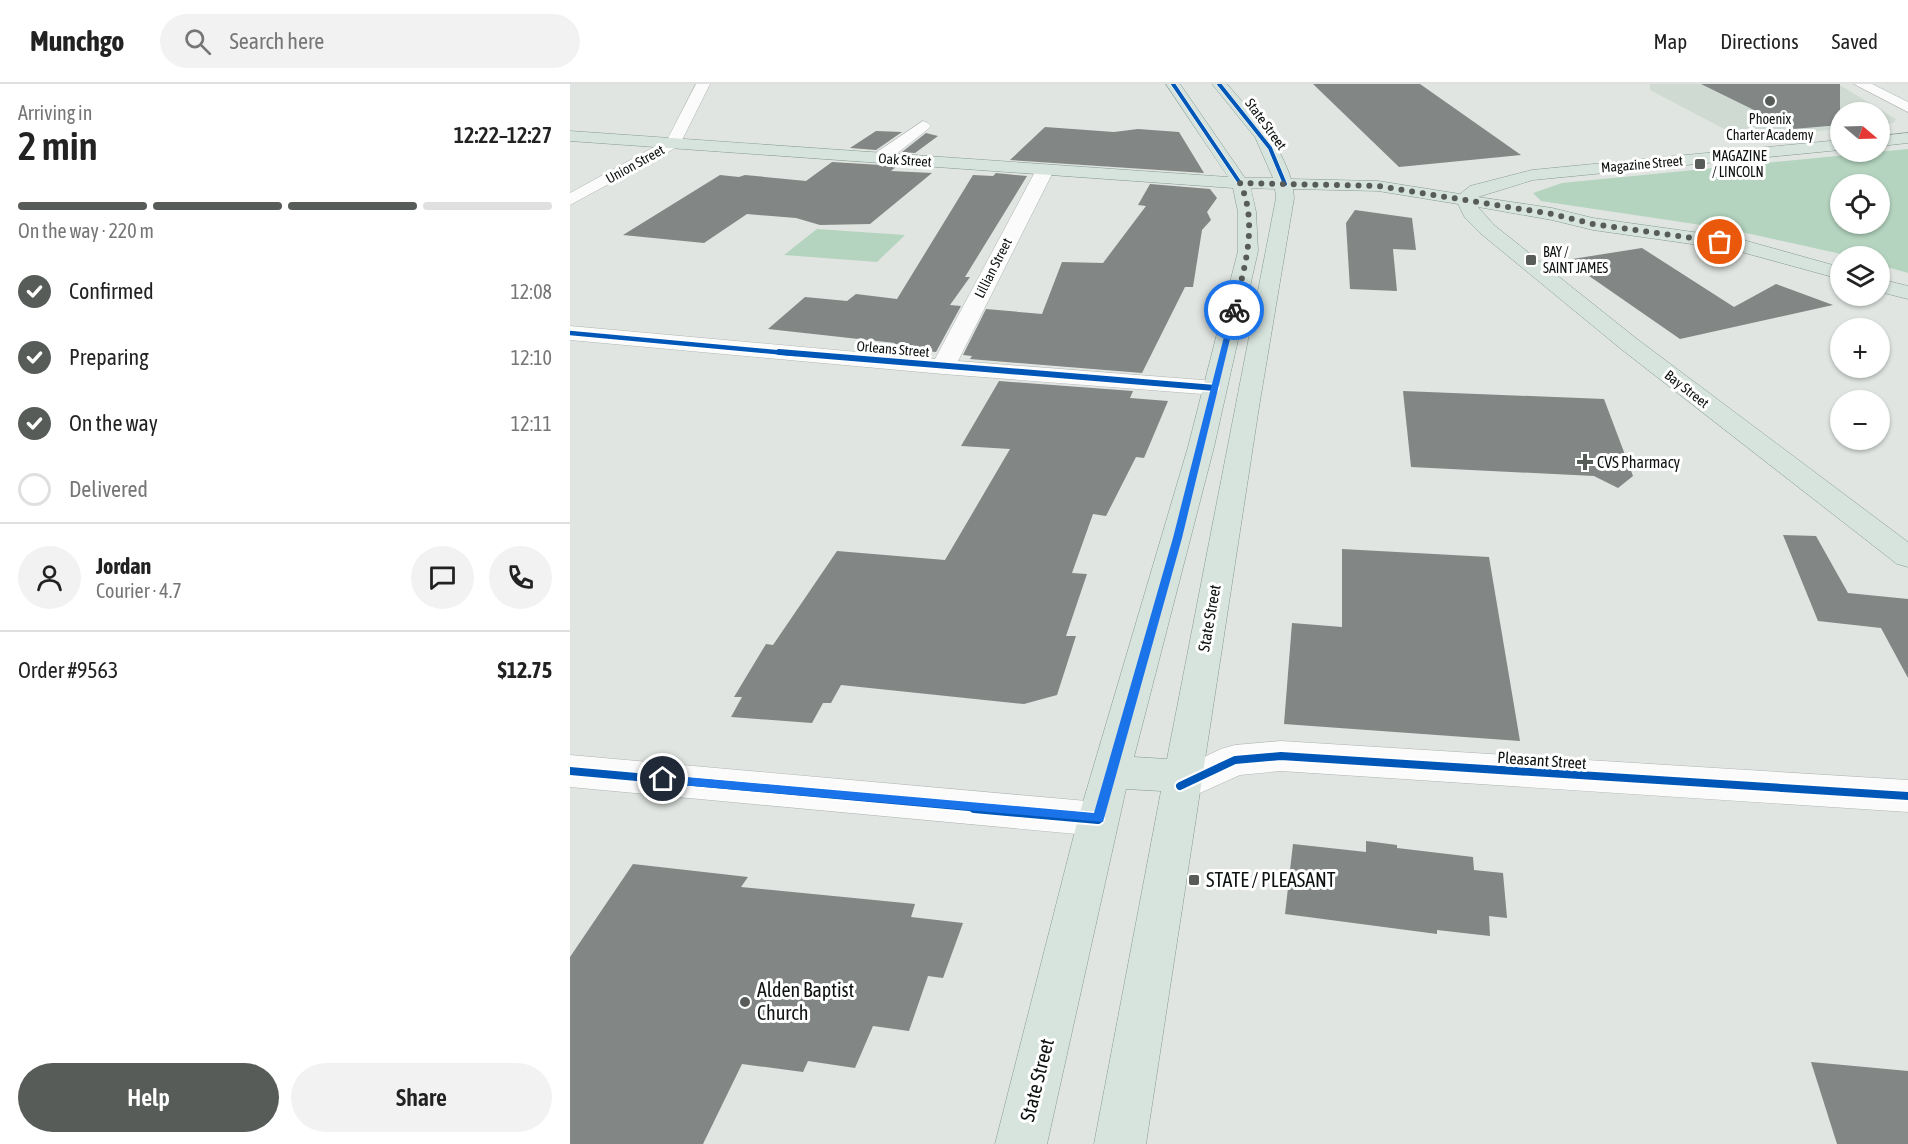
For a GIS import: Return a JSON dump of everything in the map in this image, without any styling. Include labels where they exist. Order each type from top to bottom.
[{"type":"main road","name":"State Street","points":[[1021,1144],[1098,819],[1177,538],[1248,251],[1246,201],[1240,183],[1173,84]]},
{"type":"main road","name":"State Street","points":[[1120,1144],[1181,781],[1283,208],[1285,184],[1270,148],[1218,84]]},
{"type":"main road","name":"Oak Street","points":[[570,136],[1045,170],[1285,184],[1335,196],[1468,207],[1553,225],[1593,224],[1736,244],[1830,270]]},
{"type":"main road","points":[[1890,140],[1908,138]]},
{"type":"main road","name":"Magazine Street","points":[[1468,207],[1478,189],[1542,174],[1830,146]]},
{"type":"main road","name":"Bay Street","points":[[1468,207],[1629,344],[1908,557]]},
{"type":"main road","points":[[1890,288],[1908,293]]},
{"type":"main road","points":[[1215,388],[1250,388]]},
{"type":"main road","points":[[1112,772],[1181,781]]},
{"type":"street","name":"Union Street","points":[[570,200],[673,143],[703,84]]},
{"type":"street","points":[[1861,84],[1908,108]]},
{"type":"street","points":[[880,158],[923,126]]},
{"type":"street","name":"Lillian Street","points":[[943,367],[1045,170]]},
{"type":"street","name":"Orleans Street","points":[[570,333],[943,367],[1215,388]]},
{"type":"street","name":"Pleasant Street","points":[[1181,781],[1235,760],[1281,756],[1908,796]]},
{"type":"street","points":[[570,771],[1098,819]]},
{"type":"shaded area","name":"Phoenix Charter Academy","points":[[1650,84],[1838,84],[1868,102],[1830,102],[1830,130],[1741,138],[1650,90]]},
{"type":"shaded area","name":"Phoenix Charter Academy","points":[[1890,115],[1896,119],[1890,124]]},
{"type":"green space","points":[[1908,149],[1908,273],[1890,268],[1890,246],[1830,246],[1830,252],[1728,229],[1541,201],[1533,193],[1562,183],[1830,157],[1830,162],[1890,162],[1890,151]]},
{"type":"green space","points":[[817,229],[905,235],[877,262],[784,255]]},
{"type":"building","points":[[1313,84],[1420,84],[1521,155],[1399,167]]},
{"type":"building","points":[[1701,84],[1840,84],[1840,102],[1830,102],[1830,126],[1793,129]]},
{"type":"building","points":[[1045,127],[1114,132],[1138,129],[1179,132],[1204,173],[1010,160]]},
{"type":"building","points":[[876,131],[902,132],[876,150],[850,148]]},
{"type":"building","points":[[926,133],[938,136],[915,153],[902,152]]},
{"type":"building","points":[[832,162],[897,166],[891,171],[932,173],[870,224],[820,225],[796,218],[747,214],[704,243],[623,235],[720,175],[806,181]]},
{"type":"building","points":[[996,173],[1027,176],[965,277],[970,277],[950,305],[961,306],[936,352],[895,348],[897,345],[893,345],[895,343],[768,329],[805,297],[847,301],[856,294],[897,299],[973,175],[993,176]]},
{"type":"building","points":[[1150,184],[1210,189],[1217,198],[1207,212],[1211,220],[1202,230],[1193,287],[1185,287],[1142,373],[970,359],[972,356],[963,355],[986,309],[1042,314],[1062,262],[1103,263],[1146,206],[1138,205]]},
{"type":"building","points":[[1355,210],[1412,218],[1416,250],[1393,249],[1397,291],[1350,289],[1346,223]]},
{"type":"building","points":[[1642,248],[1734,307],[1776,284],[1830,306],[1680,339],[1566,260]]},
{"type":"building","points":[[999,381],[1133,391],[1130,398],[1168,401],[1144,458],[1136,457],[1106,516],[1093,514],[1072,573],[1087,574],[1066,636],[1076,636],[1057,695],[1024,704],[841,685],[831,703],[823,703],[812,723],[731,717],[742,697],[734,697],[766,644],[773,645],[837,551],[945,560],[1010,449],[961,446]]},
{"type":"building","name":"CVS Pharmacy","points":[[1403,391],[1604,399],[1633,476],[1618,488],[1594,476],[1411,467]]},
{"type":"building","points":[[1783,535],[1816,536],[1848,593],[1908,599],[1908,678],[1881,628],[1818,621]]},
{"type":"building","points":[[1342,549],[1489,557],[1520,741],[1284,724],[1292,623],[1342,627]]},
{"type":"building","points":[[1366,841],[1397,845],[1397,848],[1473,857],[1474,870],[1503,873],[1507,918],[1489,916],[1490,936],[1437,930],[1437,934],[1285,914],[1293,844],[1366,852]]},
{"type":"building","name":"Alden Baptist Church","points":[[633,864],[748,877],[741,887],[915,904],[911,917],[963,923],[943,978],[928,976],[909,1031],[873,1026],[855,1068],[808,1061],[803,1072],[742,1064],[703,1144],[570,1144],[570,957]]},
{"type":"building","points":[[1811,1062],[1908,1071],[1908,1144],[1837,1144]]},
{"type":"cycle path","points":[[1173,84],[1240,183]]},
{"type":"cycle path","points":[[1219,84],[1270,148],[1285,184]]},
{"type":"cycle path","points":[[570,333],[943,367],[1215,388]]},
{"type":"cycle path","points":[[1180,786],[1235,760],[1281,756],[1908,796]]},
{"type":"cycle path","points":[[570,771],[1098,819]]},
{"type":"way so far","points":[[1234,310],[1248,251],[1246,201],[1240,183],[1335,183],[1378,186],[1552,214],[1593,224],[1720,242]]},
{"type":"place","name":"Phoenix Charter Academy","points":[[1770,101]]},
{"type":"place","name":"MAGAZINE / LINCOLN","points":[[1700,164]]},
{"type":"place","name":"BAY / SAINT JAMES","points":[[1531,260]]},
{"type":"place","name":"CVS Pharmacy","points":[[1585,462]]},
{"type":"place","name":"STATE / PLEASANT","points":[[1194,880]]},
{"type":"place","name":"Alden Baptist Church","points":[[745,1002]]},
{"type":"route","points":[[663,779],[1098,819],[1202,447],[1234,310]]}]
